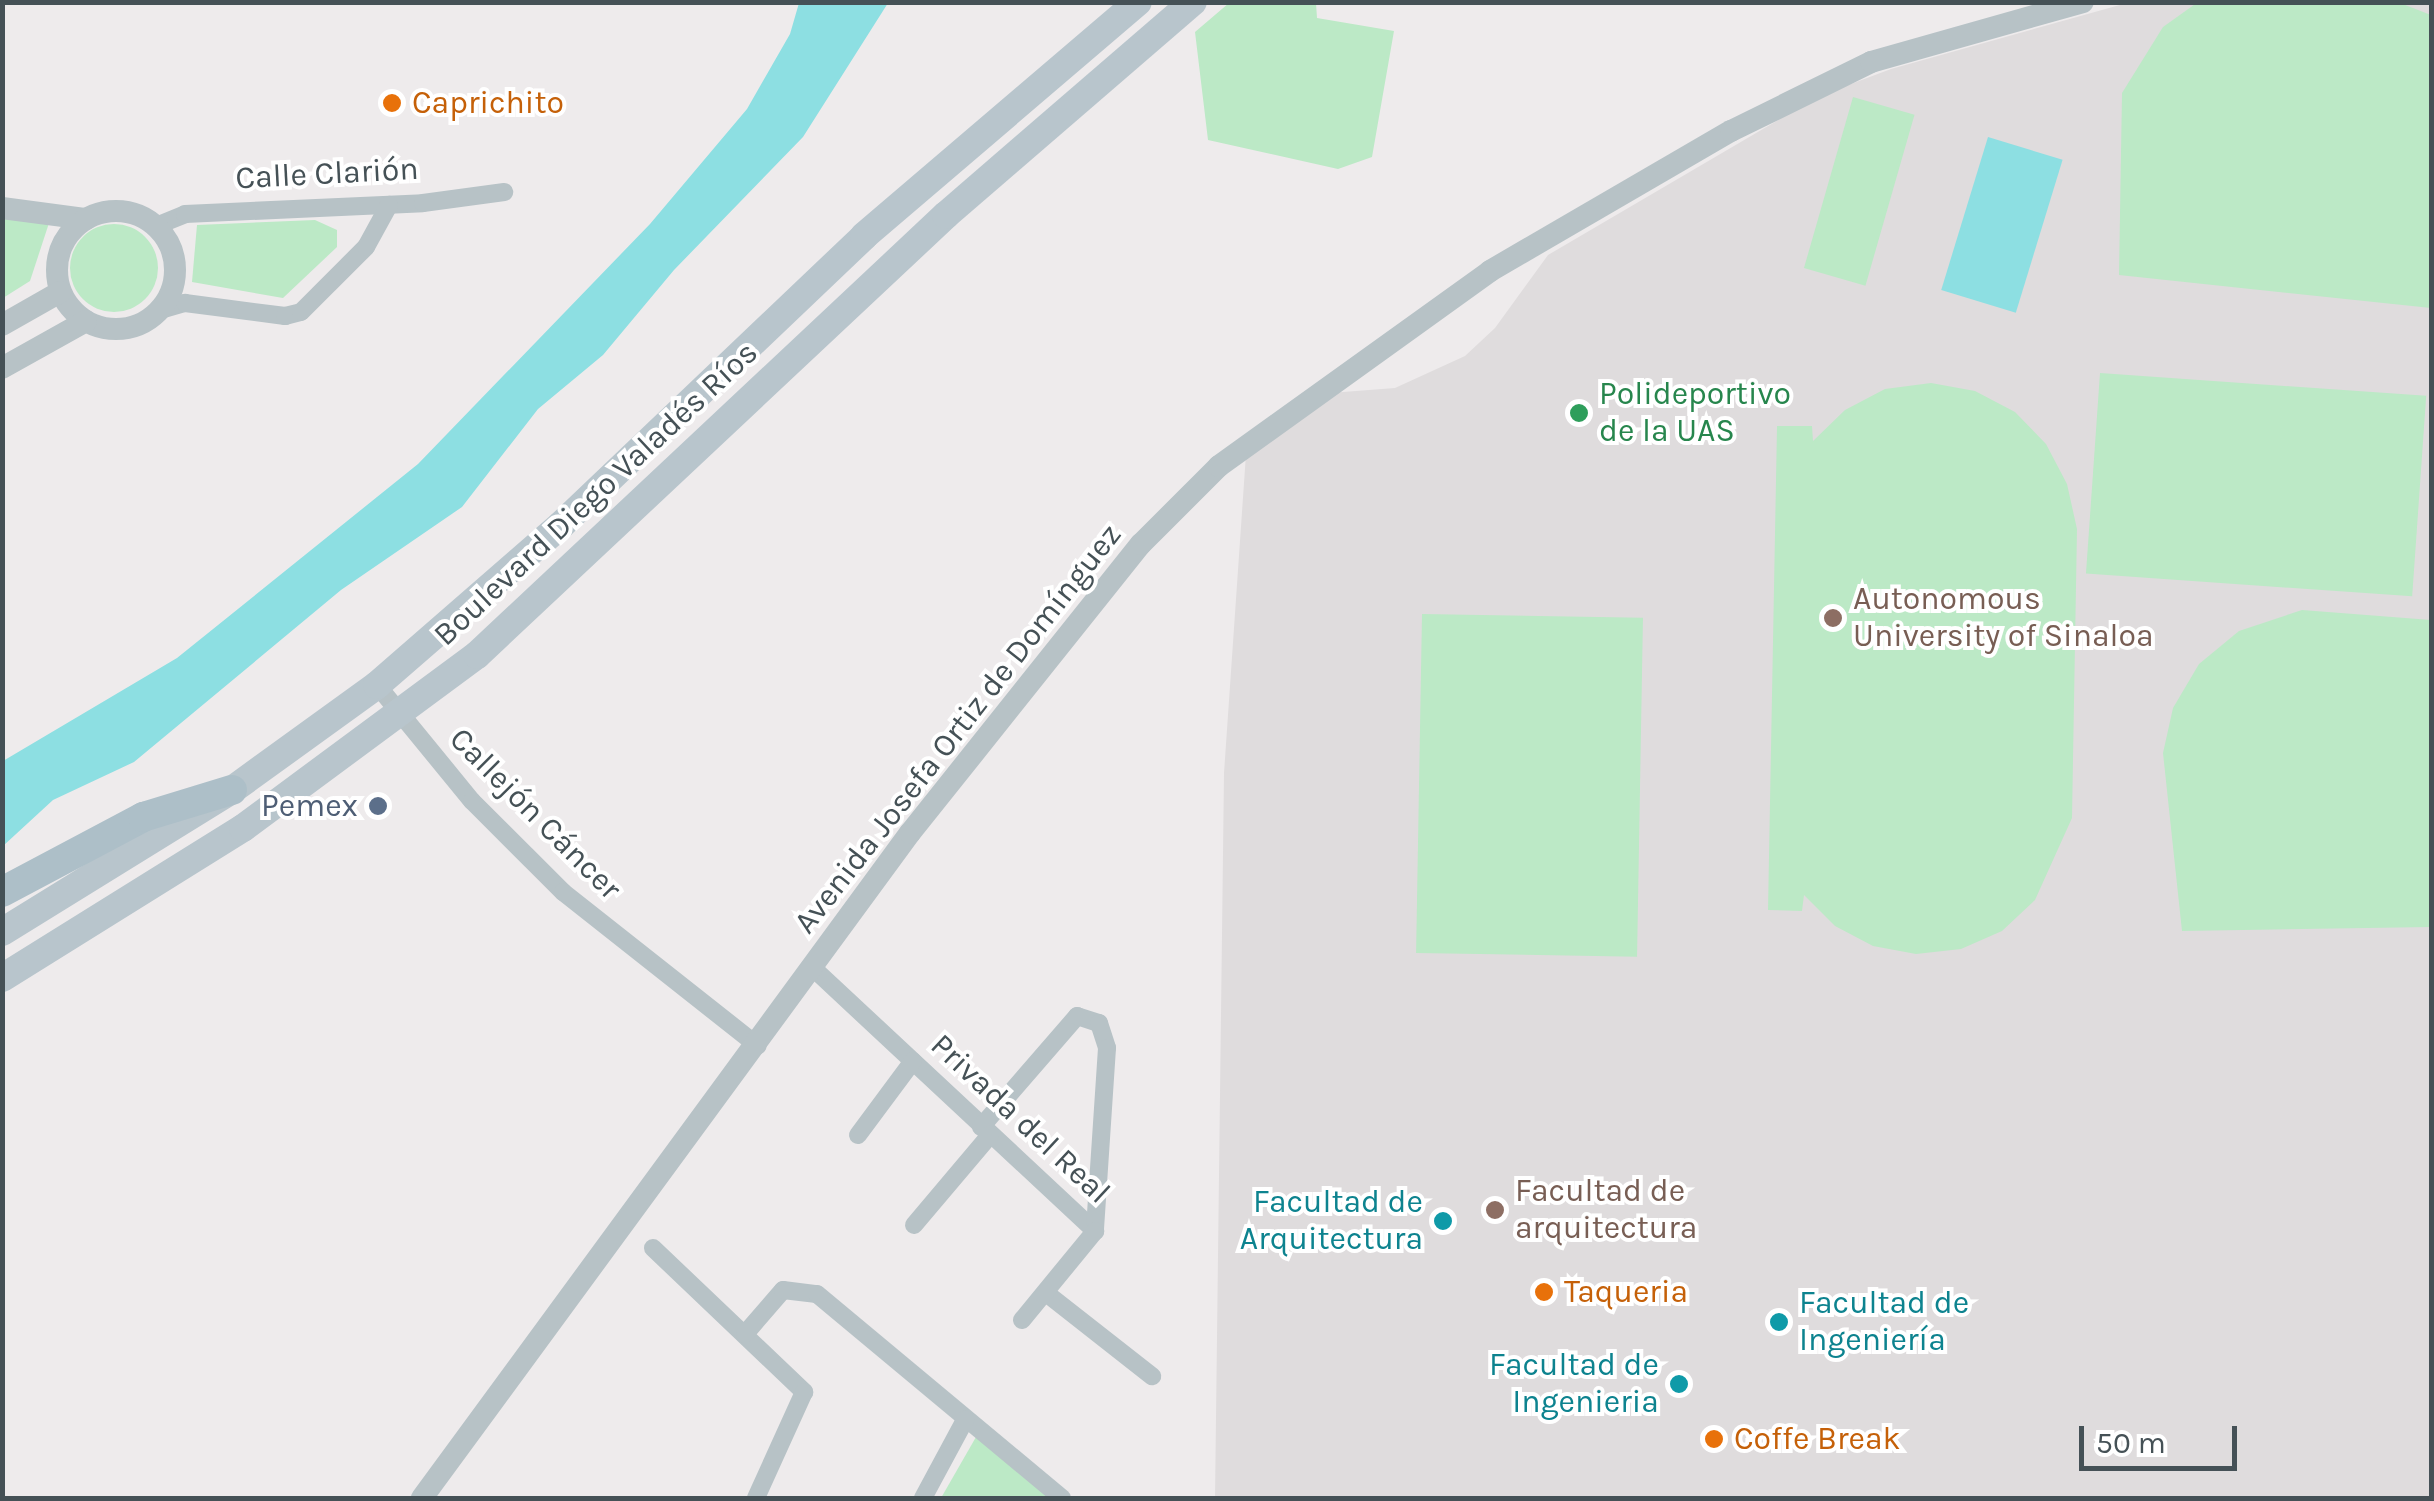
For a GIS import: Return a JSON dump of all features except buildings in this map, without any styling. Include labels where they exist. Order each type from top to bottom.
[{"type":"main road","name":"Boulevard Diego Valadés Ríos","points":[[2,932],[232,790],[376,685],[561,525],[864,236],[1138,2]]},
{"type":"main road","name":"Boulevard Diego Valadés Ríos","points":[[2,978],[227,838],[401,717],[551,588],[946,215],[1193,2]]},
{"type":"main road","points":[[8,889],[144,817],[232,790]]},
{"type":"street","name":"Avenida Josefa Ortiz de Domínguez","points":[[422,1498],[922,818],[1142,544],[1249,443],[1490,272],[1731,131],[1870,62],[2083,2]]},
{"type":"street","name":"Calle Clarión","points":[[156,226],[185,214],[388,205],[504,192]]},
{"type":"street","points":[[86,218],[61,246],[60,292],[86,321],[128,328],[160,310],[185,303],[285,316],[301,312],[366,247],[388,205]]},
{"type":"street","points":[[2,208],[86,218],[122,211],[156,226],[174,258],[175,276],[160,310]]},
{"type":"street","points":[[2,325],[60,292]]},
{"type":"street","points":[[2,368],[86,321]]},
{"type":"street","name":"Callejón Cáncer","points":[[376,685],[563,892],[758,1046]]},
{"type":"street","name":"Privada del Real","points":[[812,968],[1095,1231]]},
{"type":"street","name":"Privada del Real","points":[[986,1131],[1077,1016],[1100,1023],[1107,1048],[1095,1231]]},
{"type":"street","points":[[858,1135],[913,1061]]},
{"type":"street","points":[[914,1225],[986,1131]]},
{"type":"street","points":[[1022,1320],[1095,1231]]},
{"type":"street","points":[[653,1248],[804,1392],[756,1498]]},
{"type":"street","points":[[745,1334],[783,1290],[817,1294],[1062,1498]]},
{"type":"street","points":[[1046,1293],[1152,1376]]},
{"type":"street","points":[[923,1498],[966,1420]]},
{"type":"shaded area","name":"Autonomous University of Sinaloa","points":[[2127,3],[2431,3],[2431,1498],[1215,1498],[1224,773],[1246,454],[1330,393],[1395,388],[1465,356],[1495,328],[1548,255],[1819,96],[1891,69]]},
{"type":"green space","points":[[2198,2],[2400,3],[2431,15],[2431,308],[2119,275],[2122,93],[2163,27]]},
{"type":"green space","points":[[1229,3],[1316,3],[1317,18],[1394,31],[1372,157],[1338,169],[1208,140],[1195,32]]},
{"type":"green space","points":[[1853,97],[1915,115],[1865,286],[1804,268]]},
{"type":"green space","points":[[3,212],[49,223],[30,281],[3,298]]},
{"type":"green space","points":[[315,220],[337,230],[337,247],[283,298],[192,282],[197,225]]},
{"type":"green space","points":[[114,224],[139,231],[151,243],[158,268],[151,293],[139,305],[114,312],[89,305],[77,293],[70,268],[77,243],[89,231]]},
{"type":"green space","points":[[2100,373],[2426,396],[2412,596],[2086,574]]},
{"type":"green space","points":[[1931,383],[1975,391],[2015,412],[2046,444],[2067,484],[2077,529],[2072,818],[2035,900],[2002,931],[1961,949],[1916,954],[1873,946],[1835,926],[1804,895],[1802,911],[1768,910],[1777,426],[1812,426],[1813,441],[1845,410],[1885,389]]},
{"type":"green space","points":[[2302,610],[2431,620],[2431,927],[2182,931],[2163,753],[2173,708],[2199,664],[2239,631]]},
{"type":"green space","points":[[1422,614],[1643,618],[1637,957],[1416,953]]},
{"type":"green space","points":[[976,1437],[1051,1498],[941,1498]]},
{"type":"water","points":[[799,3],[888,3],[803,137],[674,270],[603,355],[538,409],[462,507],[341,590],[134,762],[53,800],[3,846],[3,761],[177,658],[418,464],[650,224],[747,109],[790,34]]},
{"type":"water","points":[[1988,137],[2063,160],[2016,313],[1941,290]]},
{"type":"place","name":"Caprichito","points":[[392,103]]},
{"type":"place","name":"Polideportivo de la UAS","points":[[1579,413]]},
{"type":"place","name":"Autonomous University of Sinaloa","points":[[1833,618]]},
{"type":"place","name":"Pemex","points":[[378,806]]},
{"type":"place","name":"Facultad de arquitectura","points":[[1495,1210]]},
{"type":"place","name":"Facultad de Arquitectura","points":[[1443,1221]]},
{"type":"place","name":"Taqueria","points":[[1544,1292]]},
{"type":"place","name":"Facultad de Ingeniería","points":[[1779,1322]]},
{"type":"place","name":"Facultad de Ingenieria","points":[[1679,1384]]},
{"type":"place","name":"Coffe Break","points":[[1714,1439]]}]
